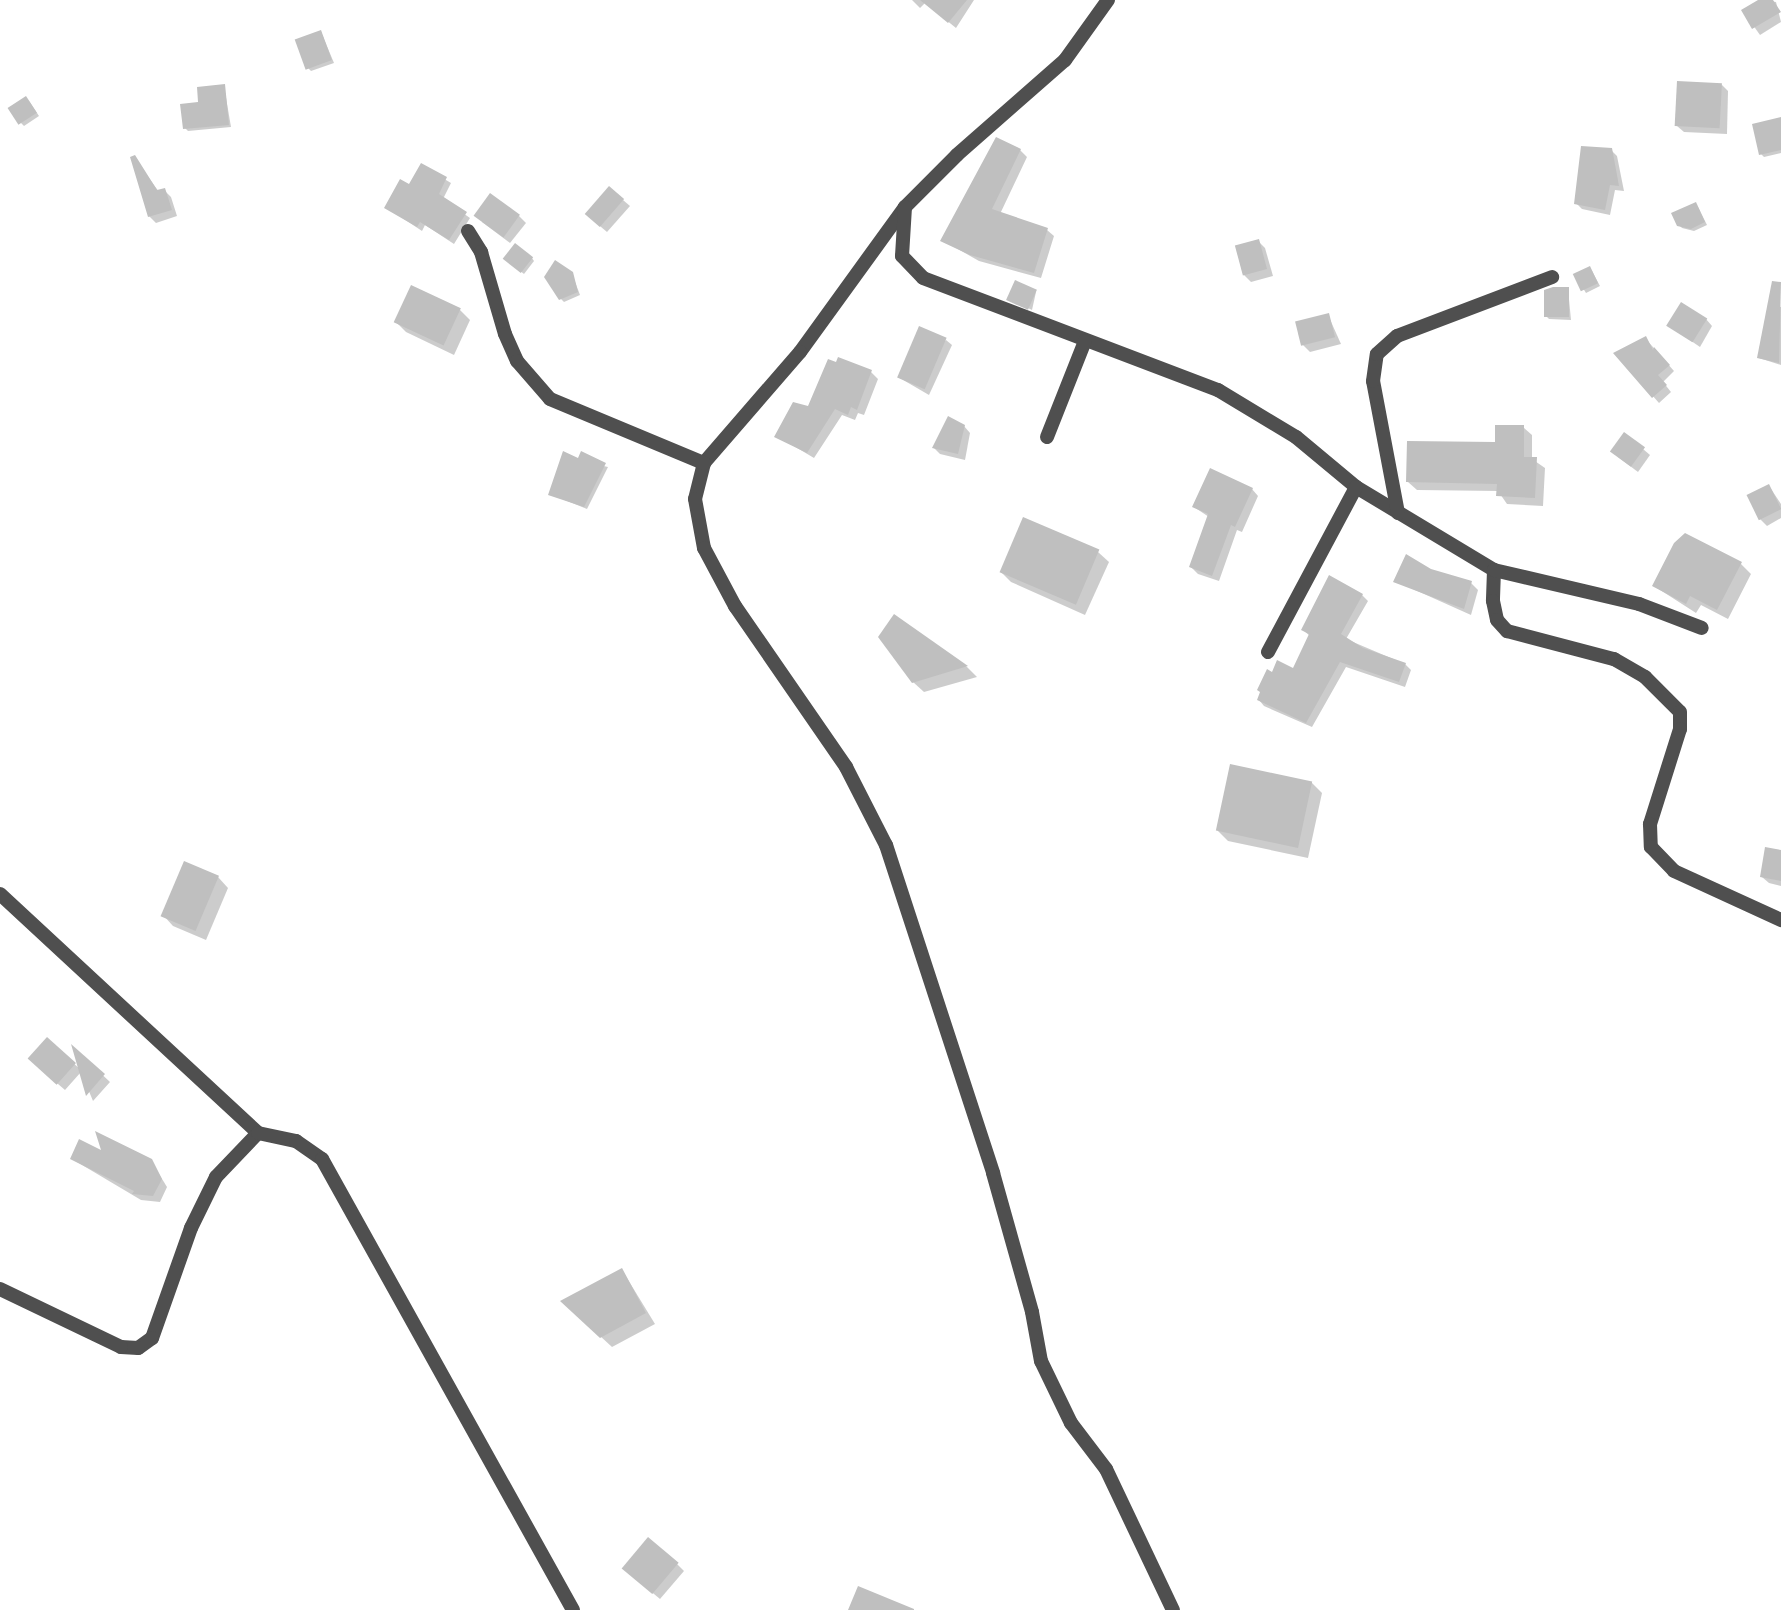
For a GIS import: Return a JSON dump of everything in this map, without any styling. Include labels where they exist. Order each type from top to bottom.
[{"type":"street","points":[[1108,0],[1065,60],[957,155],[905,207],[800,352],[704,463],[695,499],[704,548],[734,606],[846,767],[886,845],[993,1173],[1041,1361],[1071,1423],[1106,1469],[1173,1610]]},
{"type":"street","points":[[905,207],[902,256],[910,269],[1000,310],[1219,390],[1296,437],[1356,487],[1494,570],[1639,604],[1703,628]]},
{"type":"street","points":[[467,232],[481,252],[517,360],[550,398],[704,463]]},
{"type":"street","points":[[1398,513],[1373,382],[1377,354],[1397,336],[1552,278]]},
{"type":"street","points":[[1047,437],[1086,341]]},
{"type":"street","points":[[1268,652],[1356,487]]},
{"type":"street","points":[[1494,570],[1493,601],[1497,620],[1507,631],[1614,659],[1660,690],[1680,712],[1680,729],[1650,824],[1651,847],[1659,860],[1781,920]]},
{"type":"street","points":[[0,894],[258,1133],[296,1141],[322,1159],[573,1610]]},
{"type":"street","points":[[0,1289],[121,1347],[138,1348],[152,1338],[191,1228],[216,1177],[258,1133]]},
{"type":"building","points":[[920,0],[967,0],[948,23]]},
{"type":"building","points":[[1758,0],[1773,0],[1781,12],[1752,29],[1741,10]]},
{"type":"building","points":[[321,30],[332,60],[306,70],[295,40]]},
{"type":"building","points":[[1677,81],[1722,83],[1720,128],[1675,126]]},
{"type":"building","points":[[225,84],[229,125],[183,129],[180,104],[198,102],[197,87]]},
{"type":"building","points":[[26,96],[37,113],[18,125],[8,108]]},
{"type":"building","points":[[1781,117],[1781,150],[1759,155],[1752,124]]},
{"type":"building","points":[[996,137],[1021,149],[992,209],[1048,228],[1034,273],[970,255],[940,241]]},
{"type":"building","points":[[1581,146],[1612,148],[1619,186],[1610,185],[1605,210],[1574,204]]},
{"type":"building","points":[[135,155],[157,190],[165,188],[172,210],[148,217],[130,157]]},
{"type":"building","points":[[421,163],[447,177],[439,194],[467,212],[449,240],[420,222],[417,227],[384,208],[400,179],[409,184]]},
{"type":"building","points":[[609,186],[624,199],[600,227],[585,214]]},
{"type":"building","points":[[490,193],[520,215],[503,237],[474,216]]},
{"type":"building","points":[[1696,202],[1705,222],[1691,229],[1677,226],[1671,213]]},
{"type":"building","points":[[1259,239],[1267,269],[1243,275],[1235,245]]},
{"type":"building","points":[[515,243],[533,257],[521,273],[503,259]]},
{"type":"building","points":[[555,260],[573,272],[578,292],[559,300],[544,277]]},
{"type":"building","points":[[1590,266],[1598,283],[1581,291],[1573,274]]},
{"type":"building","points":[[1015,280],[1037,290],[1028,310],[1006,300]]},
{"type":"building","points":[[1772,281],[1781,282],[1779,363],[1757,358]]},
{"type":"building","points":[[411,285],[461,308],[444,345],[394,322]]},
{"type":"building","points":[[1569,287],[1569,317],[1544,317],[1544,290]]},
{"type":"building","points":[[1681,302],[1707,318],[1692,342],[1666,326]]},
{"type":"building","points":[[1329,313],[1335,337],[1301,346],[1295,321]]},
{"type":"building","points":[[919,326],[947,338],[925,389],[897,378]]},
{"type":"building","points":[[1646,336],[1653,350],[1654,347],[1670,365],[1658,375],[1667,385],[1652,398],[1613,353]]},
{"type":"building","points":[[838,357],[872,370],[857,410],[851,407],[848,415],[835,409],[807,453],[774,437],[793,402],[808,406],[828,359],[836,362]]},
{"type":"building","points":[[948,416],[965,425],[958,454],[932,448]]},
{"type":"building","points":[[1495,425],[1524,425],[1524,457],[1537,457],[1535,498],[1496,496],[1497,484],[1406,482],[1407,441],[1495,442]]},
{"type":"building","points":[[1624,432],[1645,447],[1631,467],[1610,451]]},
{"type":"building","points":[[563,451],[578,458],[581,451],[606,463],[584,507],[548,495]]},
{"type":"building","points":[[1210,468],[1253,488],[1235,527],[1231,525],[1212,576],[1189,567],[1208,514],[1192,507]]},
{"type":"building","points":[[1769,484],[1781,509],[1759,520],[1747,495]]},
{"type":"building","points":[[1023,517],[1099,549],[1076,605],[1000,572]]},
{"type":"building","points":[[1685,533],[1742,562],[1717,610],[1690,596],[1686,604],[1652,586],[1674,543]]},
{"type":"building","points":[[1406,554],[1431,569],[1472,581],[1464,609],[1393,582]]},
{"type":"building","points":[[1329,575],[1363,594],[1341,634],[1363,648],[1406,663],[1399,682],[1340,662],[1306,723],[1257,700],[1260,692],[1257,690],[1267,669],[1272,672],[1277,660],[1293,668],[1309,634],[1301,630]]},
{"type":"building","points":[[894,614],[968,666],[912,683],[878,637]]},
{"type":"building","points":[[1230,764],[1312,781],[1298,848],[1216,831]]},
{"type":"building","points":[[1765,847],[1781,850],[1781,881],[1760,877]]},
{"type":"building","points":[[184,861],[219,876],[196,931],[161,916]]},
{"type":"building","points":[[47,1037],[76,1063],[57,1085],[28,1059]]},
{"type":"building","points":[[71,1044],[105,1074],[86,1096]]},
{"type":"building","points":[[95,1131],[152,1159],[162,1179],[153,1196],[132,1194],[134,1191],[70,1159],[79,1139],[101,1150]]},
{"type":"building","points":[[622,1268],[646,1313],[600,1338],[560,1301]]},
{"type":"building","points":[[648,1537],[679,1563],[652,1594],[622,1568]]},
{"type":"building","points":[[858,1586],[914,1609],[914,1610],[848,1610]]}]
